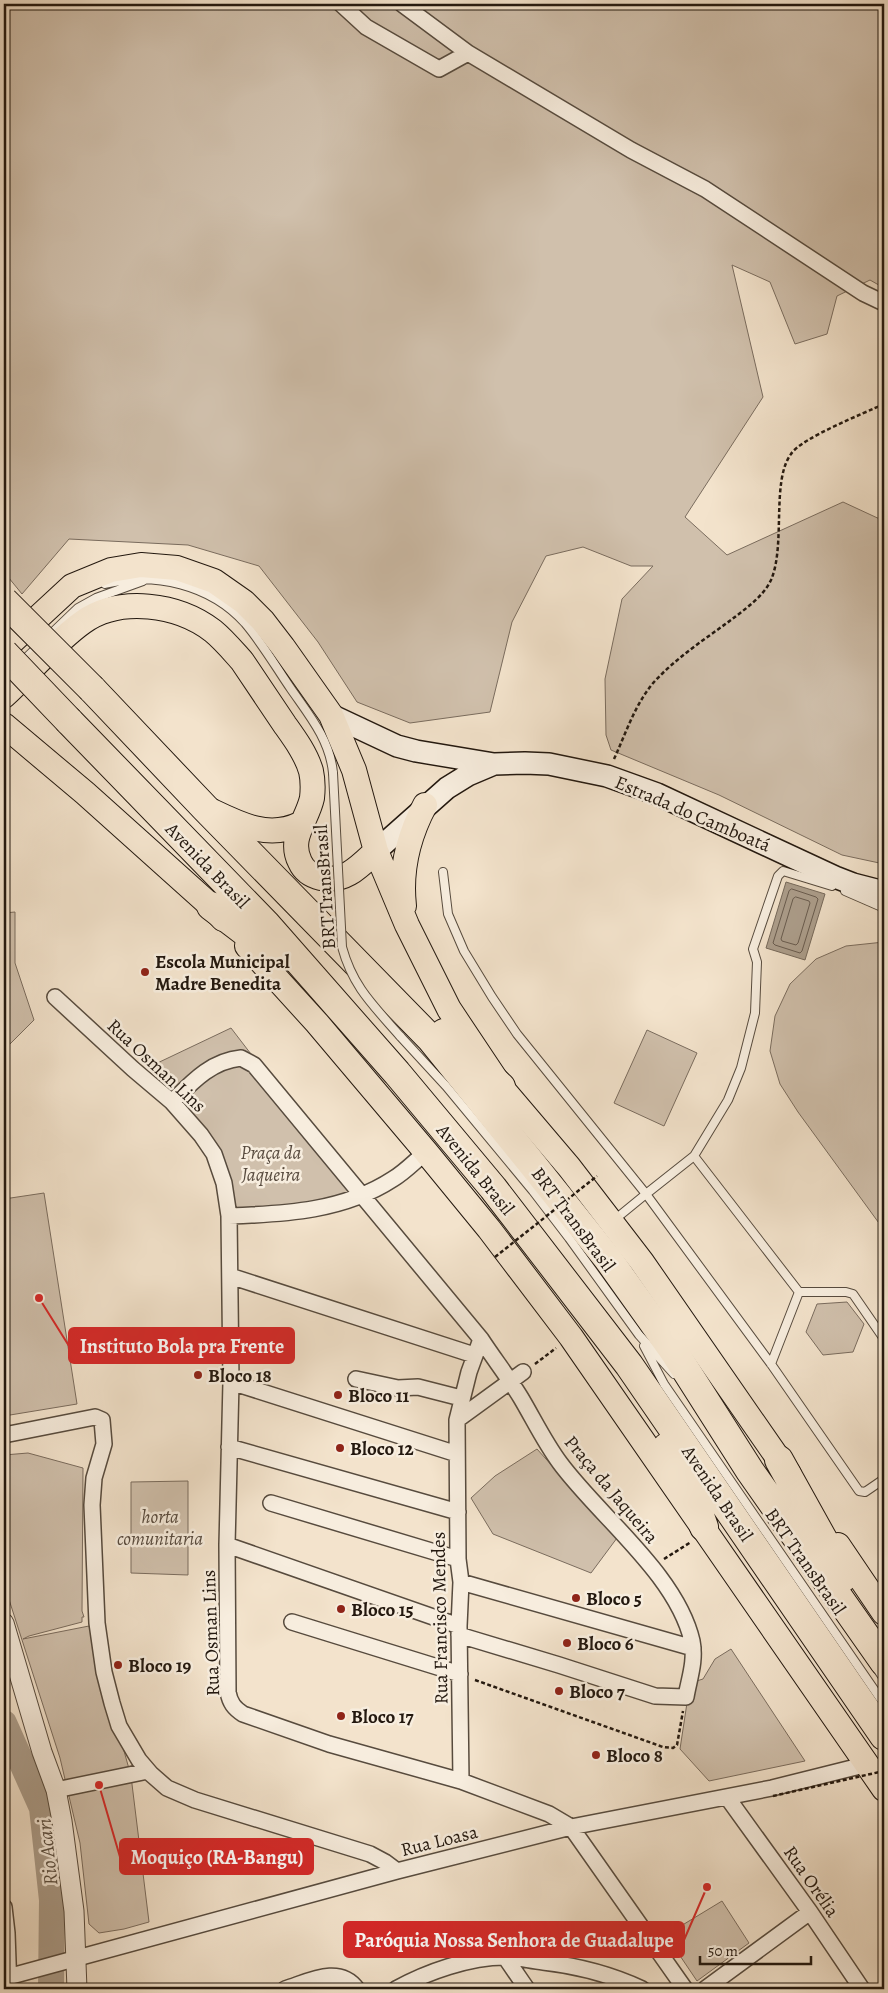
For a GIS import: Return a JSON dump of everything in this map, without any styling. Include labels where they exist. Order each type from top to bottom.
[{"type":"highway","name":"Avenida Brasil","points":[[4,601],[92,689],[205,808],[431,1039],[608,1259],[674,1350],[750,1471],[880,1659]]},
{"type":"highway","name":"Avenida Brasil","points":[[8,651],[69,721],[266,924],[397,1073],[493,1188],[629,1365],[884,1736]]},
{"type":"highway","points":[[210,906],[262,944],[355,1039],[397,1073]]},
{"type":"highway","points":[[317,922],[351,949],[501,1087]]},
{"type":"highway","points":[[552,1266],[668,1447],[690,1487],[705,1529]]},
{"type":"highway","points":[[779,1460],[880,1659]]},
{"type":"main road","name":"Estrada do Camboatá","points":[[8,651],[64,592],[80,581],[125,567],[141,565],[177,568],[214,581],[244,602],[278,640],[331,714],[354,770],[376,851],[407,925],[449,1009],[501,1087]]},
{"type":"main road","points":[[4,696],[82,622],[100,613],[122,607],[138,606],[157,608],[187,617],[212,631],[230,647],[301,749],[312,773],[313,787],[309,808],[300,824],[296,844],[297,855],[301,865],[308,873],[328,879],[347,875],[376,851]]},
{"type":"main road","name":"Estrada do Camboatá","points":[[331,714],[397,746],[416,751],[494,764],[525,762],[549,764],[606,776],[657,794],[835,877],[884,892]]},
{"type":"main road","name":"Avenida Brasil","points":[[4,725],[85,793],[210,906],[316,1023],[426,1152],[489,1229],[571,1337],[705,1529],[876,1767],[884,1789]]},
{"type":"main road","points":[[4,740],[27,745]]},
{"type":"main road","name":"Estrada do Camboatá","points":[[376,851],[425,805],[447,788],[468,775],[494,764]]},
{"type":"main road","points":[[407,925],[403,875],[406,852],[416,822],[425,805]]},
{"type":"main road","points":[[205,808],[256,830],[283,831],[300,824]]},
{"type":"main road","points":[[501,1087],[611,1222],[647,1270],[884,1613]]},
{"type":"street","points":[[341,4],[366,27],[438,69],[468,53]]},
{"type":"street","points":[[402,4],[468,53],[630,150],[705,189],[864,293],[884,304]]},
{"type":"street","name":"Rua Osman Lins","points":[[56,997],[133,1070],[172,1102],[201,1134],[214,1154],[224,1184],[229,1216],[230,1276],[231,1382],[227,1545],[228,1692],[230,1702],[235,1709],[243,1714],[329,1744],[461,1781]]},
{"type":"street","name":"Praça da Jaqueira","points":[[172,1102],[199,1074],[209,1069],[234,1059],[247,1060],[254,1065],[481,1339],[560,1462],[579,1487],[652,1567],[668,1589],[687,1627],[693,1648],[694,1665],[686,1697]]},
{"type":"street","points":[[229,1216],[289,1214],[311,1210],[361,1195],[395,1178],[426,1152]]},
{"type":"street","points":[[230,1276],[474,1355]]},
{"type":"street","name":"Rua Francisco Mendes","points":[[461,1781],[459,1631],[461,1582],[458,1559],[457,1420],[474,1355],[481,1339]]},
{"type":"street","points":[[457,1420],[523,1372]]},
{"type":"street","points":[[356,1379],[402,1388],[418,1386],[462,1398]]},
{"type":"street","points":[[231,1382],[457,1454]]},
{"type":"street","points":[[4,1435],[95,1417],[102,1420],[104,1444],[94,1478],[92,1505],[99,1639],[107,1687],[119,1726],[139,1760],[148,1771],[166,1788],[195,1800],[370,1854],[397,1871]]},
{"type":"street","points":[[229,1446],[458,1512]]},
{"type":"street","points":[[272,1503],[458,1559]]},
{"type":"street","points":[[227,1545],[459,1631],[559,1665],[655,1696],[686,1697]]},
{"type":"street","points":[[461,1582],[693,1648]]},
{"type":"street","points":[[292,1622],[460,1674]]},
{"type":"street","points":[[4,1623],[42,1752],[56,1790],[68,1855],[74,1910],[72,1958],[77,1989]]},
{"type":"street","name":"Rua Loasa","points":[[7,1981],[24,1972],[72,1958],[397,1871],[571,1827],[876,1767]]},
{"type":"street","points":[[56,1790],[148,1771]]},
{"type":"street","points":[[461,1781],[549,1814],[571,1827],[685,1989]]},
{"type":"street","name":"Rua Orélia","points":[[727,1797],[810,1912],[862,1989]]},
{"type":"street","points":[[705,1989],[810,1912]]},
{"type":"street","points":[[4,1913],[7,1981]]},
{"type":"street","points":[[505,1957],[527,1989]]},
{"type":"street","points":[[396,1989],[453,1965],[505,1957],[585,1968],[619,1978],[642,1989]]},
{"type":"street","points":[[285,1989],[328,1976],[345,1978],[357,1989]]},
{"type":"lane","name":"BRT TransBrasil","points":[[100,585],[123,580],[166,581],[196,589],[222,603],[245,623],[318,728],[329,752],[334,773],[342,947],[358,988],[452,1094],[533,1191],[639,1335],[681,1384]]},
{"type":"lane","name":"BRT TransBrasil","points":[[4,679],[78,608],[96,598],[144,580]]},
{"type":"lane","points":[[28,638],[54,614]]},
{"type":"lane","points":[[4,663],[8,651]]},
{"type":"lane","points":[[611,1222],[694,1156],[728,1100],[741,1068],[755,1013],[757,962],[753,949],[778,876],[783,871],[828,884],[884,908]]},
{"type":"lane","points":[[443,872],[448,914],[464,951],[517,1034],[646,1194],[771,1364],[859,1491],[865,1492],[884,1479]]},
{"type":"lane","points":[[694,1156],[800,1292]]},
{"type":"lane","points":[[771,1364],[800,1292]]},
{"type":"lane","points":[[800,1292],[846,1292],[853,1294],[884,1339]]},
{"type":"lane","name":"BRT TransBrasil","points":[[639,1335],[664,1384],[884,1704]]},
{"type":"lane","name":"BRT TransBrasil","points":[[721,1441],[822,1589]]},
{"type":"lane","points":[[880,1659],[884,1679]]},
{"type":"path","points":[[606,776],[637,707],[654,682],[677,661],[756,600],[771,581],[778,554],[784,468],[791,453],[812,438],[884,404]]},
{"type":"path","points":[[495,1257],[597,1176]]},
{"type":"path","points":[[523,1372],[571,1337]]},
{"type":"path","points":[[652,1567],[705,1529]]},
{"type":"path","points":[[460,1674],[668,1748],[677,1745],[686,1697]]},
{"type":"path","points":[[773,1796],[876,1767]]},
{"type":"green space","points":[[4,4],[884,4],[884,288],[870,280],[837,296],[827,334],[795,344],[770,282],[732,265],[763,397],[685,517],[727,555],[843,502],[884,521],[884,864],[842,855],[719,795],[611,750],[606,735],[605,679],[622,599],[653,566],[631,566],[583,547],[546,556],[512,622],[490,712],[410,723],[357,702],[318,642],[259,566],[188,545],[69,539],[22,594],[4,572]]},
{"type":"green space","points":[[15,912],[15,963],[34,1020],[4,1050],[4,913]]},
{"type":"green space","points":[[884,942],[884,1230],[798,1112],[780,1084],[770,1051],[775,1016],[790,984],[816,959],[846,946]]},
{"type":"green space","name":"Praça da Jaqueira","points":[[231,1028],[359,1195],[232,1214],[218,1149],[184,1106],[149,1067]]},
{"type":"green space","points":[[647,1030],[697,1053],[664,1126],[614,1103]]},
{"type":"green space","points":[[44,1193],[77,1404],[4,1416],[4,1199]]},
{"type":"green space","points":[[847,1302],[864,1324],[853,1352],[823,1355],[806,1332],[817,1304]]},
{"type":"green space","points":[[537,1449],[617,1538],[591,1573],[493,1534],[471,1498],[495,1476]]},
{"type":"green space","points":[[28,1453],[83,1468],[82,1611],[84,1617],[82,1617],[82,1622],[23,1639],[89,1626],[131,1776],[149,1922],[124,1929],[99,1933],[89,1924],[80,1843],[60,1758],[4,1584],[4,1455]]},
{"type":"green space","name":"horta comunitaria","points":[[188,1481],[188,1575],[131,1573],[131,1482]]},
{"type":"green space","points":[[731,1649],[805,1761],[709,1781],[680,1749],[690,1683],[703,1679],[715,1659]]},
{"type":"green space","points":[[722,1901],[749,1943],[697,1981],[666,1935]]},
{"type":"water","points":[[786,882],[825,894],[805,960],[766,948]]},
{"type":"waterway","name":"Rio Acari","points":[[4,1723],[42,1808],[52,1900],[51,1989]]},
{"type":"place","name":"Escola Municipal Madre Benedita","points":[[145,972]]},
{"type":"place","name":"Instituto Bola pra Frente","points":[[39,1298]]},
{"type":"place","name":"Bloco 18","points":[[198,1375]]},
{"type":"place","name":"Bloco 11","points":[[338,1395]]},
{"type":"place","name":"Bloco 12","points":[[340,1448]]},
{"type":"place","name":"Bloco 5","points":[[576,1598]]},
{"type":"place","name":"Bloco 15","points":[[341,1609]]},
{"type":"place","name":"Bloco 6","points":[[567,1643]]},
{"type":"place","name":"Bloco 19","points":[[118,1665]]},
{"type":"place","name":"Bloco 7","points":[[559,1691]]},
{"type":"place","name":"Bloco 17","points":[[341,1716]]},
{"type":"place","name":"Bloco 8","points":[[596,1755]]},
{"type":"place","name":"Moquiço (RA-Bangu)","points":[[99,1785]]},
{"type":"place","name":"Paróquia Nossa Senhora de Guadalupe","points":[[707,1887]]}]
